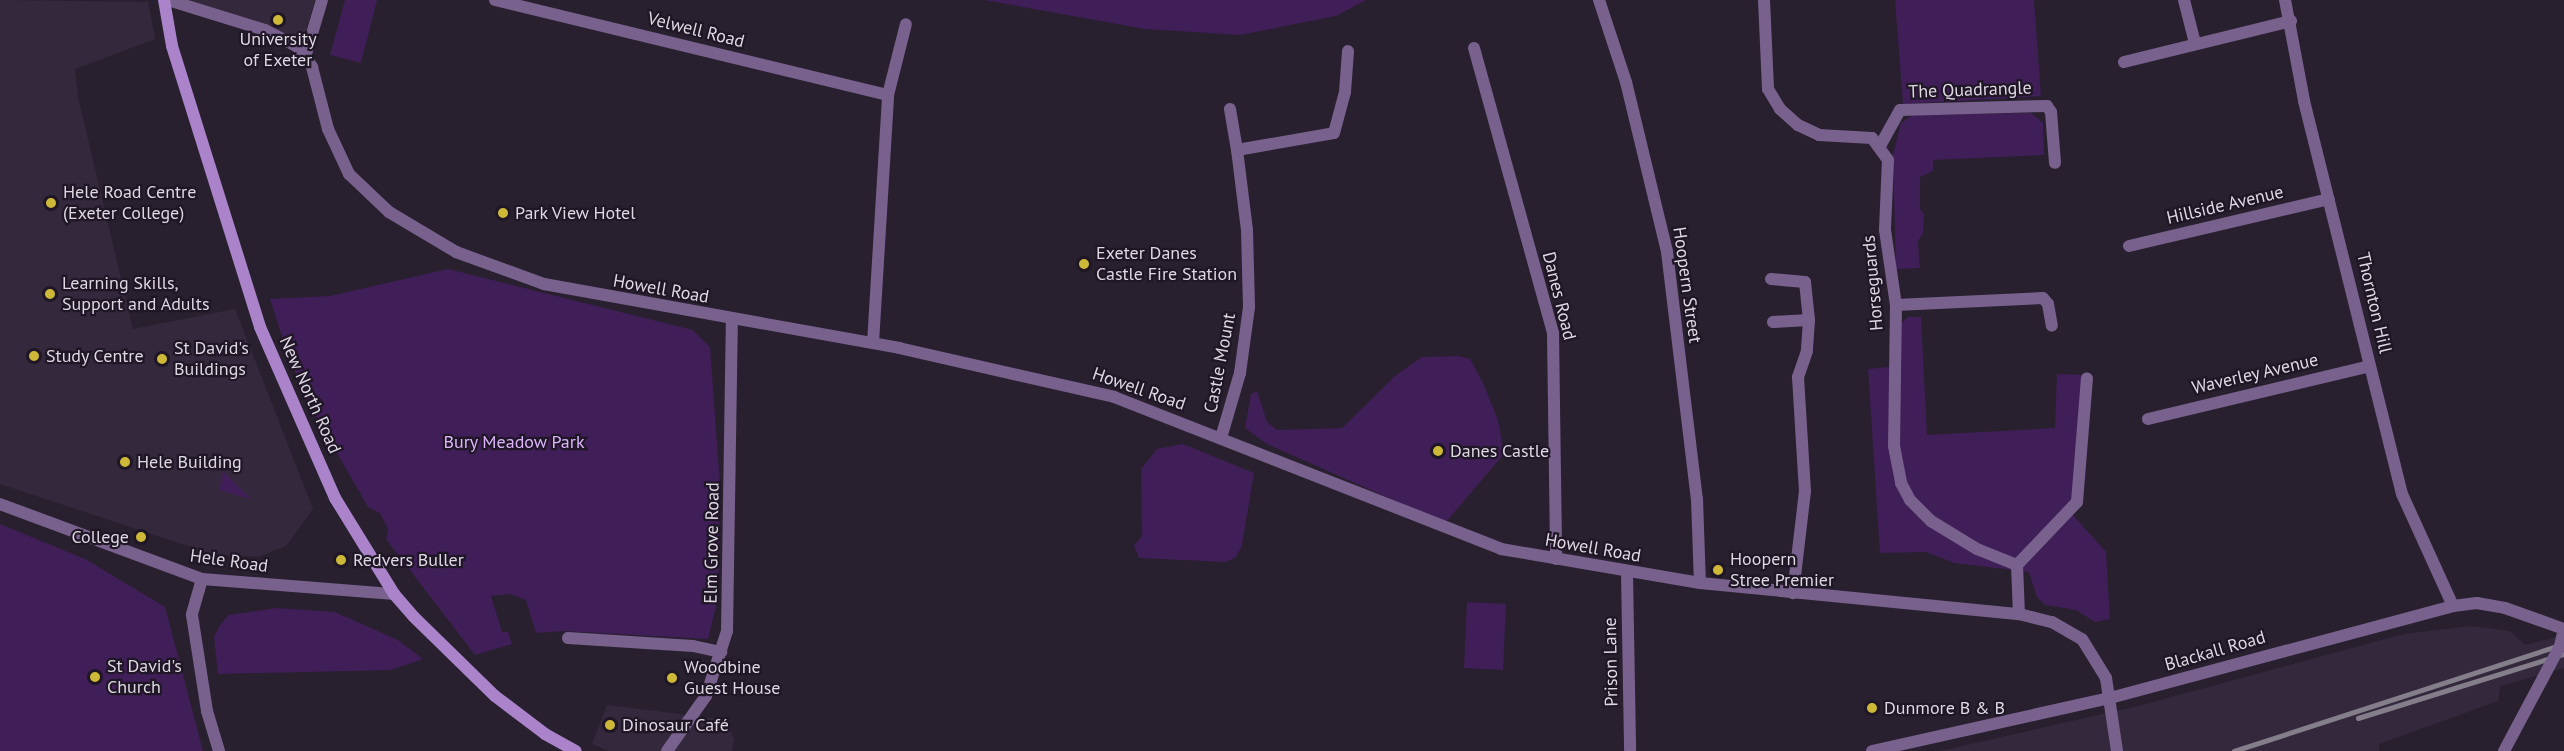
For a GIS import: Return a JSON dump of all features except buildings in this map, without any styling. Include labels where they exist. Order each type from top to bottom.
[{"type":"main road","name":"New North Road","points":[[166,0],[172,45],[260,327],[335,498],[394,594],[462,665],[544,734],[559,751]]},
{"type":"main road","name":"New North Road","points":[[544,734],[576,751]]},
{"type":"street","points":[[166,0],[265,30],[286,39],[306,54],[322,0]]},
{"type":"street","name":"Velwell Road","points":[[495,0],[888,95]]},
{"type":"street","name":"Hoopern Street","points":[[1599,0],[1626,82],[1667,252],[1697,499],[1700,583]]},
{"type":"street","points":[[1764,0],[1768,89],[1780,109],[1809,132],[1862,135],[1880,146]]},
{"type":"street","points":[[2184,0],[2195,43]]},
{"type":"street","name":"Thornton Hill","points":[[2285,0],[2291,21],[2304,101],[2402,494],[2452,606]]},
{"type":"street","points":[[2124,62],[2291,21]]},
{"type":"street","points":[[873,343],[888,95],[906,24]]},
{"type":"street","name":"Danes Road","points":[[1474,48],[1553,333],[1556,559]]},
{"type":"street","points":[[1238,150],[1334,133],[1345,92],[1348,51]]},
{"type":"street","name":"Howell Road","points":[[306,54],[328,129],[349,174],[371,199],[419,232],[456,252],[544,284],[732,320],[873,343],[1109,395],[1447,530],[1501,549],[1627,573],[1700,583],[2019,614],[2063,625],[2082,639],[2106,678],[2117,745]]},
{"type":"street","name":"The Quadrangle","points":[[1880,146],[1900,110],[2047,106],[2051,112],[2055,163]]},
{"type":"street","name":"Castle Mount","points":[[1221,438],[1240,373],[1249,307],[1247,231],[1238,150],[1230,109]]},
{"type":"street","name":"Horseguards","points":[[1880,146],[1888,160],[1885,230],[1896,305],[1894,446],[1902,483],[1910,500],[1931,521],[1977,549],[2017,565]]},
{"type":"street","name":"Hillside Avenue","points":[[2129,246],[2329,199]]},
{"type":"street","points":[[1771,279],[1805,282],[1809,320],[1807,351],[1798,378],[1805,491],[1793,593]]},
{"type":"street","points":[[1896,305],[2043,298],[2048,304],[2052,326]]},
{"type":"street","name":"Elm Grove Road","points":[[667,751],[705,696],[721,652],[729,606],[732,320]]},
{"type":"street","points":[[1773,322],[1809,320]]},
{"type":"street","name":"Waverley Avenue","points":[[2148,419],[2370,366]]},
{"type":"street","points":[[2019,614],[2017,565],[2077,501],[2087,378]]},
{"type":"street","name":"Hele Road","points":[[0,504],[202,579],[394,594]]},
{"type":"street","name":"Prison Lane","points":[[1627,573],[1630,751]]},
{"type":"street","points":[[202,579],[192,615],[207,711],[219,751]]},
{"type":"street","name":"Blackall Road","points":[[1872,751],[2110,698],[2452,606],[2477,603],[2505,608],[2564,629]]},
{"type":"street","points":[[2504,751],[2560,646],[2564,629]]},
{"type":"street","points":[[568,638],[693,646],[721,652]]},
{"type":"shaded area","name":"Hele Road Centre (Exeter College)","points":[[0,0],[148,2],[155,39],[75,69],[78,97],[133,329],[235,309],[313,509],[286,546],[258,557],[212,554],[0,484]]},
{"type":"shaded area","name":"University of Exeter","points":[[189,0],[315,0],[303,40]]},
{"type":"shaded area","points":[[2470,626],[2510,631],[2525,645],[2564,635],[2564,668],[2500,686],[2498,701],[2379,744],[2379,751],[1940,751],[2138,706],[2404,634]]},
{"type":"shaded area","points":[[607,705],[727,720],[734,740],[732,751],[609,751],[592,744]]},
{"type":"green space","points":[[345,0],[377,0],[361,63],[330,55]]},
{"type":"green space","points":[[984,0],[1366,0],[1336,16],[1240,35],[1145,29]]},
{"type":"green space","points":[[1895,0],[2034,0],[2041,96],[1903,104]]},
{"type":"green space","points":[[2031,113],[2043,123],[2044,155],[1933,160],[1933,171],[1920,177],[1920,209],[1924,214],[1923,233],[1918,241],[1920,268],[1896,269],[1893,155],[1901,123],[1913,115]]},
{"type":"green space","name":"Bury Meadow Park","points":[[448,269],[693,330],[710,347],[720,484],[718,598],[708,639],[564,631],[536,633],[526,600],[509,594],[491,596],[502,632],[508,632],[512,644],[475,655],[386,539],[388,529],[380,513],[368,507],[313,411],[289,358],[270,299],[330,296]]},
{"type":"green space","points":[[1908,317],[1921,317],[1927,435],[2055,428],[2057,374],[2083,375],[2073,515],[2106,552],[2110,619],[2095,622],[2076,610],[2045,605],[2037,597],[2029,572],[1954,563],[1926,552],[1880,553],[1868,369],[1898,366],[1899,325]]},
{"type":"green space","name":"Danes Castle","points":[[1458,356],[1470,359],[1483,383],[1498,420],[1504,454],[1445,523],[1267,444],[1245,428],[1251,394],[1257,391],[1267,422],[1277,430],[1342,428],[1395,376],[1422,357]]},
{"type":"green space","points":[[1183,444],[1254,473],[1242,545],[1236,557],[1226,562],[1139,558],[1134,545],[1142,536],[1141,469],[1157,449]]},
{"type":"green space","points":[[223,471],[251,499],[219,490]]},
{"type":"green space","points":[[0,524],[85,559],[165,607],[203,751],[0,751]]},
{"type":"green space","points":[[1467,602],[1506,604],[1503,670],[1464,668]]},
{"type":"green space","points":[[276,608],[335,612],[398,640],[423,659],[391,670],[218,674],[214,637],[220,625],[229,615]]},
{"type":"railway","points":[[2234,751],[2564,644]]},
{"type":"railway","points":[[2358,718],[2564,654]]},
{"type":"place","name":"University of Exeter","points":[[278,20]]},
{"type":"place","name":"Hele Road Centre (Exeter College)","points":[[51,203]]},
{"type":"place","name":"Park View Hotel","points":[[503,213]]},
{"type":"place","name":"Exeter Danes Castle Fire Station","points":[[1084,264]]},
{"type":"place","name":"Learning Skills, Support and Adults","points":[[50,294]]},
{"type":"place","name":"Study Centre","points":[[34,356]]},
{"type":"place","name":"St David's Buildings","points":[[162,359]]},
{"type":"place","name":"Danes Castle","points":[[1438,451]]},
{"type":"place","name":"Hele Building","points":[[125,462]]},
{"type":"place","name":"College","points":[[141,537]]},
{"type":"place","name":"Redvers Buller","points":[[341,560]]},
{"type":"place","name":"Hoopern Stree Premier","points":[[1718,570]]},
{"type":"place","name":"St David's Church","points":[[95,677]]},
{"type":"place","name":"Woodbine Guest House","points":[[672,678]]},
{"type":"place","name":"Dunmore B & B","points":[[1872,708]]},
{"type":"place","name":"Dinosaur Café","points":[[610,725]]}]
